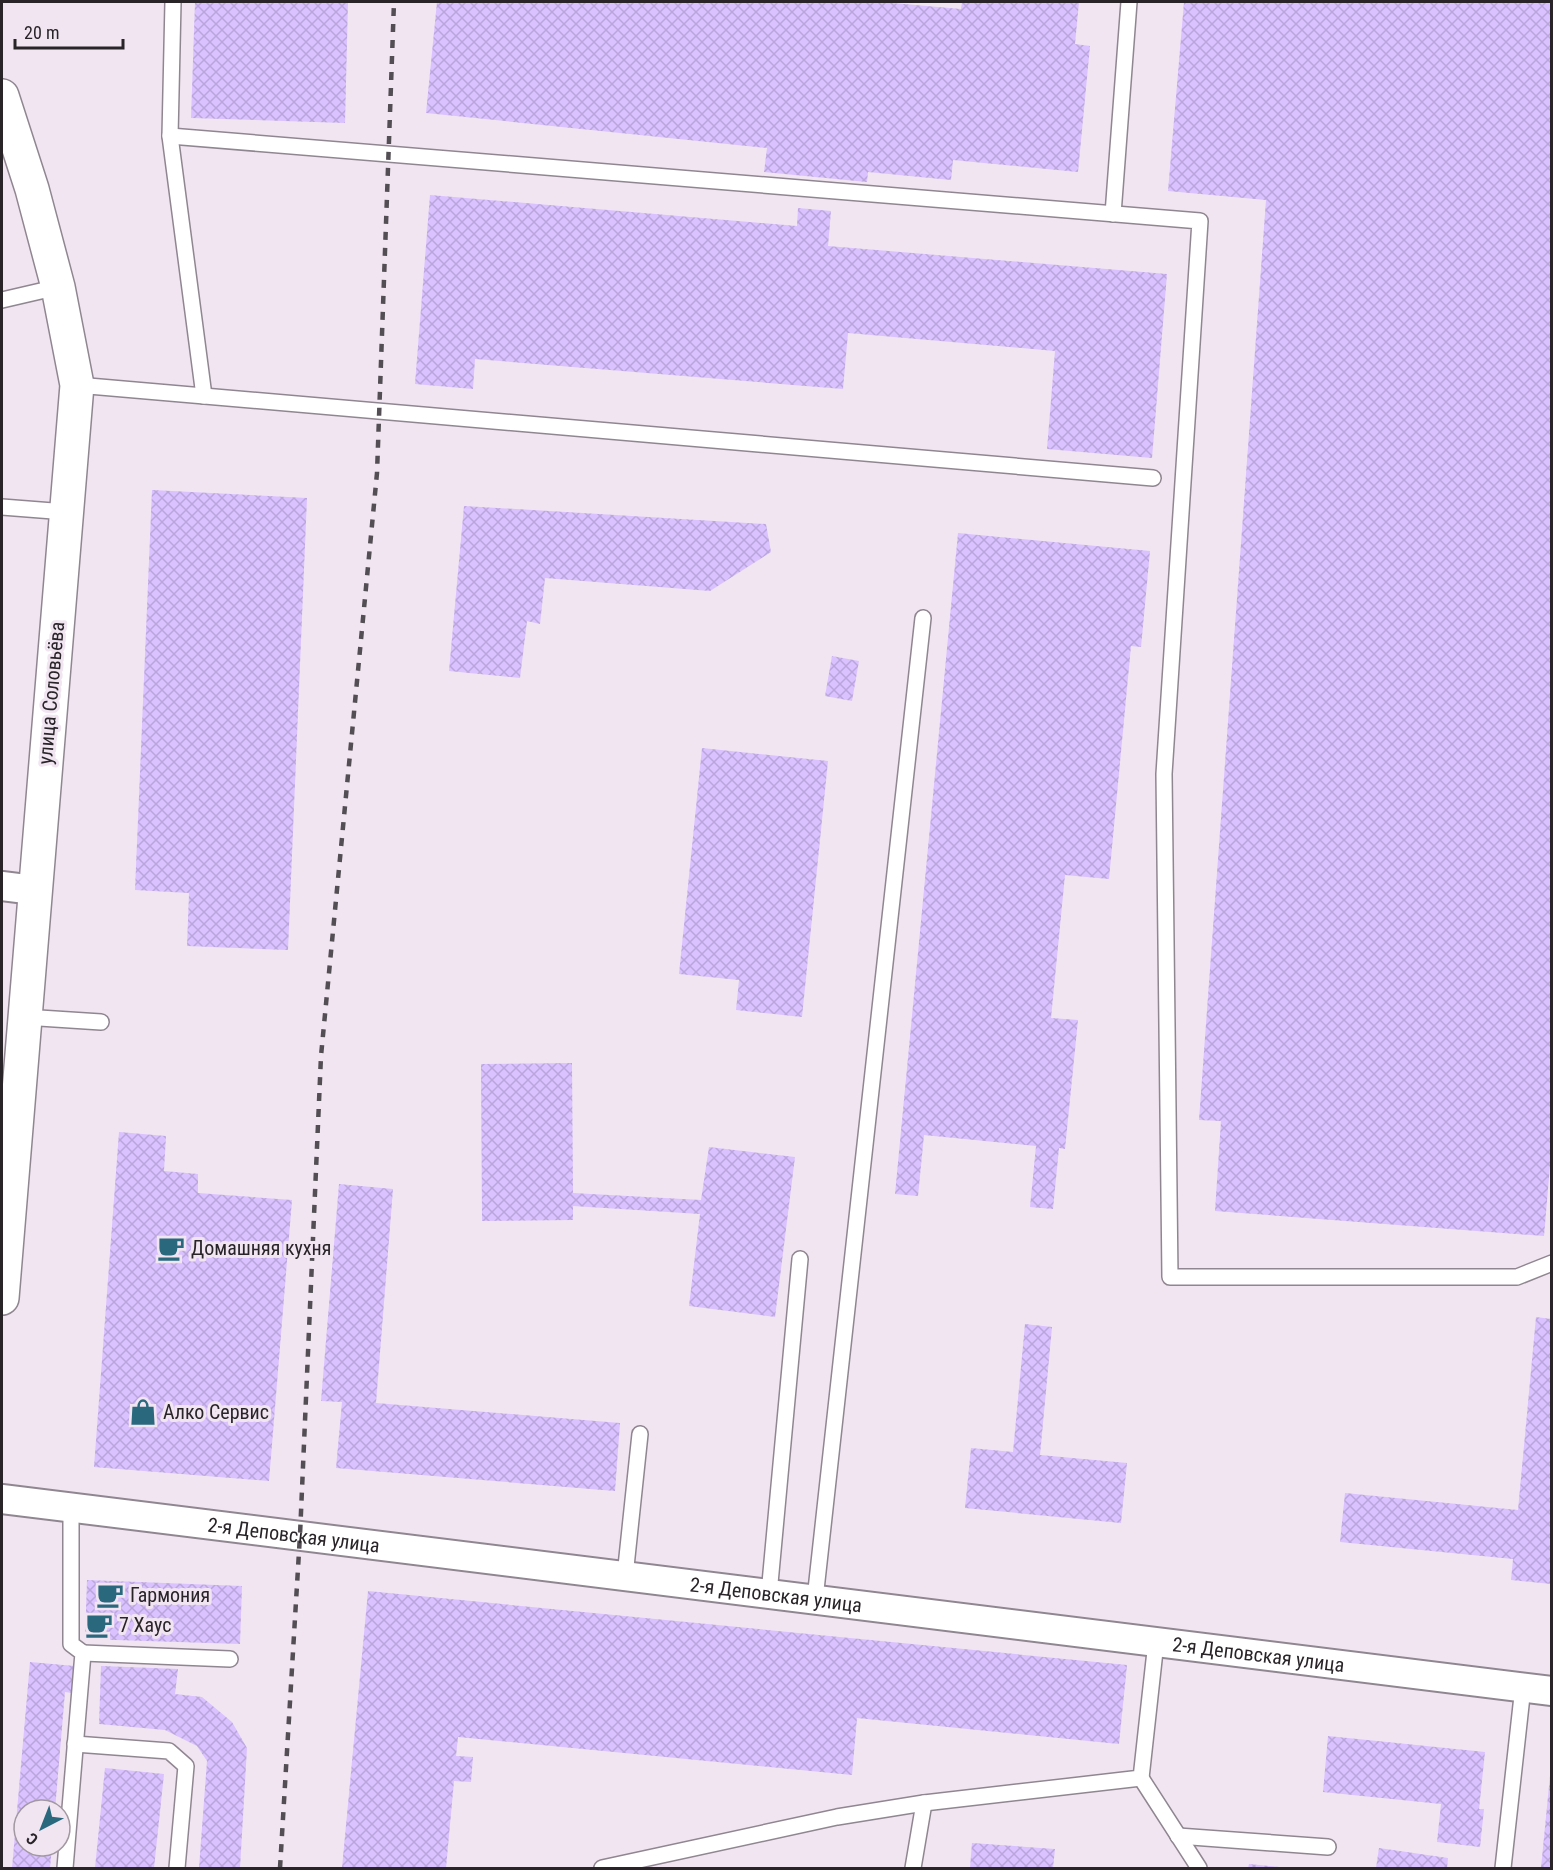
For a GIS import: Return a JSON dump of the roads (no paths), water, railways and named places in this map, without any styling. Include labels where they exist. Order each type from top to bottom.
[{"type":"street","name":"улица Соловьёва","points":[[2,96],[32,189],[58,287],[77,385],[2,1298]]},
{"type":"street","points":[[2,886],[34,890]]},
{"type":"street","name":"2-я Деповская улица","points":[[2,1499],[1551,1691]]},
{"type":"lane","points":[[173,2],[170,136],[204,396]]},
{"type":"lane","points":[[1113,214],[1129,2]]},
{"type":"lane","points":[[170,136],[1200,221],[1164,774],[1170,1277],[1517,1277],[1551,1263]]},
{"type":"lane","points":[[2,300],[58,287]]},
{"type":"lane","points":[[77,385],[1153,478]]},
{"type":"lane","points":[[2,507],[66,512]]},
{"type":"lane","points":[[815,1599],[923,618]]},
{"type":"lane","points":[[24,1017],[101,1022]]},
{"type":"lane","points":[[769,1593],[800,1259]]},
{"type":"lane","points":[[625,1576],[640,1434]]},
{"type":"lane","points":[[71,1507],[71,1644],[83,1653],[230,1659]]},
{"type":"lane","points":[[1156,1642],[1142,1778],[1199,1869]]},
{"type":"lane","points":[[64,1869],[83,1653]]},
{"type":"lane","points":[[1503,1869],[1523,1688]]},
{"type":"lane","points":[[75,1744],[169,1751],[186,1766],[177,1869]]},
{"type":"lane","points":[[602,1869],[837,1817],[924,1803],[1142,1778]]},
{"type":"lane","points":[[913,1869],[924,1803]]},
{"type":"lane","points":[[1178,1836],[1328,1847]]},
{"type":"railway","points":[[280,1868],[300,1535],[321,1056],[377,473],[394,2]]},
{"type":"place","name":"Домашняя кухня","points":[[171,1248]]},
{"type":"place","name":"Алко Сервис","points":[[143,1412]]},
{"type":"place","name":"Гармония","points":[[110,1595]]},
{"type":"place","name":"7 Хаус","points":[[99,1625]]}]
